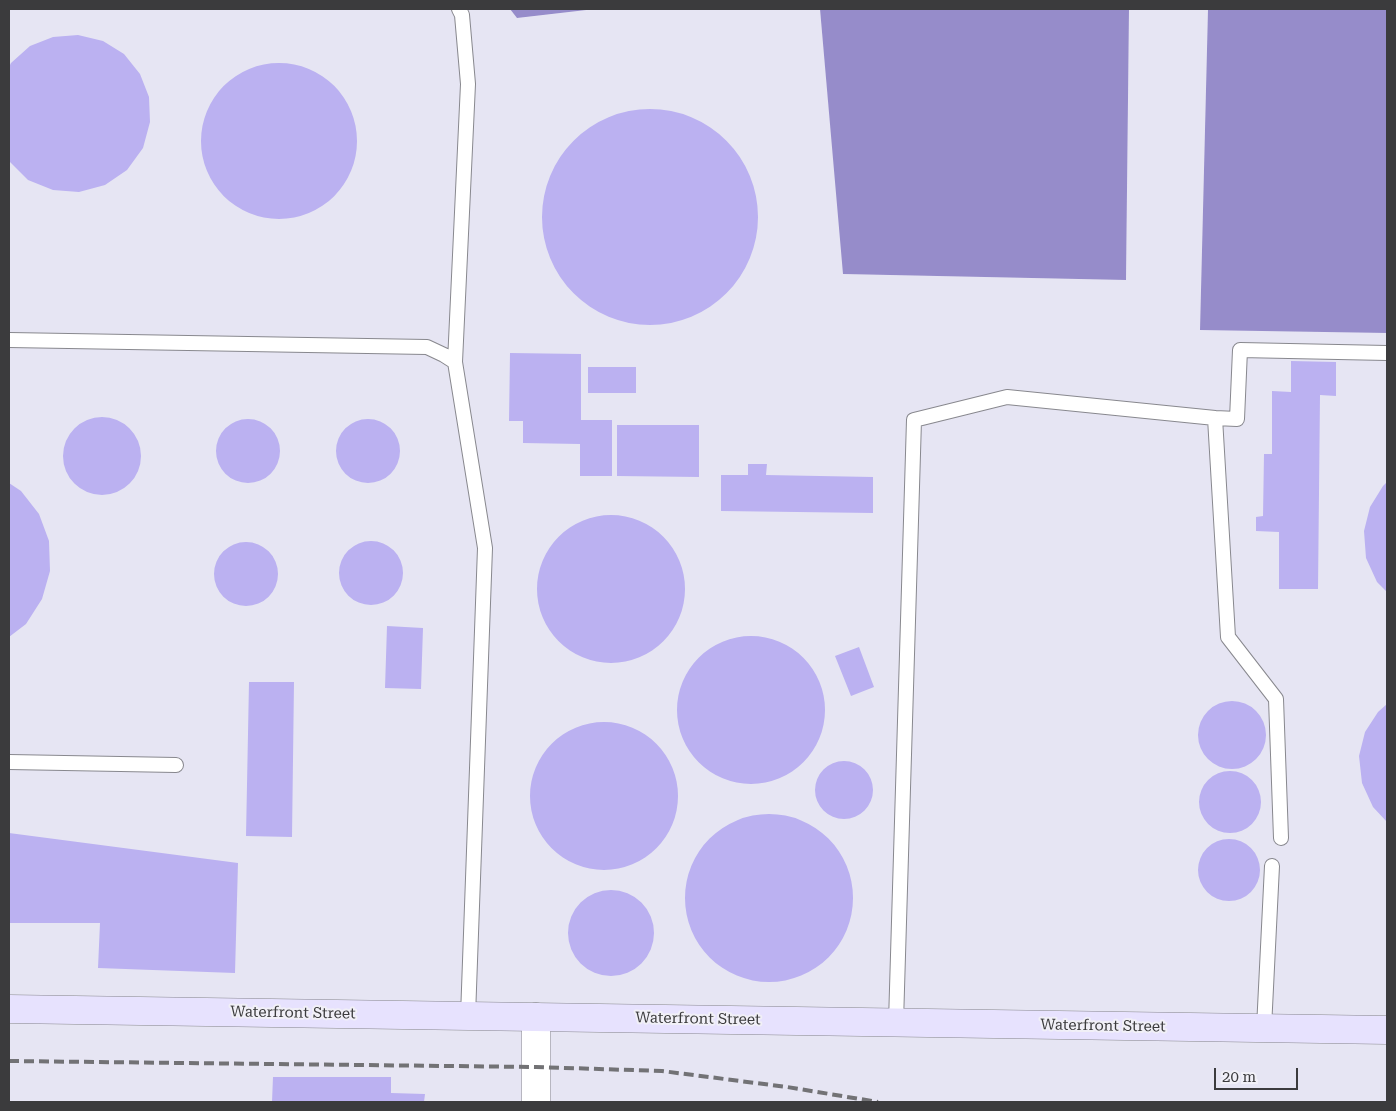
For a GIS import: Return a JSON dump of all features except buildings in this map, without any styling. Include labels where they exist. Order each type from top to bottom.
[{"type":"street","name":"Waterfront Street","points":[[9,1009],[1387,1030]]},
{"type":"street","points":[[536,1016],[536,1102]]},
{"type":"lane","points":[[459,9],[462,15],[468,84],[455,362],[485,548],[468,1016]]},
{"type":"lane","points":[[9,340],[426,347],[455,362]]},
{"type":"lane","points":[[896,1022],[914,420],[1006,397],[1237,419],[1240,350],[1387,353]]},
{"type":"lane","points":[[1215,418],[1228,637],[1276,700],[1281,838]]},
{"type":"lane","points":[[9,762],[176,765]]},
{"type":"lane","points":[[1264,1028],[1272,866]]},
{"type":"shaded area","points":[[9,9],[510,9],[518,18],[595,9],[820,9],[844,274],[1126,280],[1129,9],[1208,9],[1200,329],[1387,333],[1387,1102],[9,1102]]},
{"type":"shaded area","points":[[510,9],[595,9],[517,18]]},
{"type":"shaded area","points":[[820,9],[1129,9],[1126,280],[843,274]]},
{"type":"shaded area","points":[[1208,9],[1387,9],[1387,333],[1200,330]]},
{"type":"railway","points":[[9,1061],[536,1067],[662,1071],[787,1087],[878,1102]]}]
